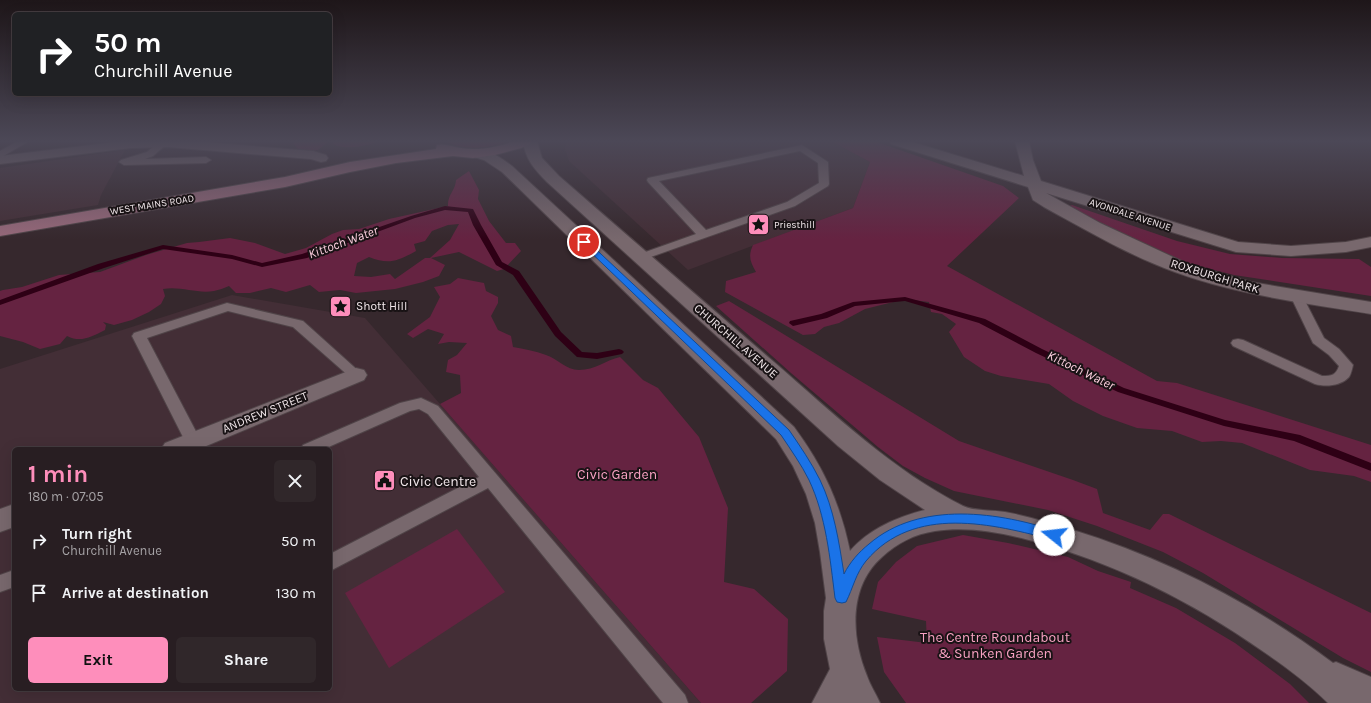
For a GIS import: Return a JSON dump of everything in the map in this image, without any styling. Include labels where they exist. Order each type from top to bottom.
[{"type":"main road","name":"WEST MAINS ROAD","points":[[0,231],[285,182],[321,174]]},
{"type":"street","points":[[512,174],[785,433],[800,454],[815,481],[825,509],[834,544],[842,598],[841,637],[844,663],[854,689],[862,703]]},
{"type":"street","name":"CHURCHILL AVENUE","points":[[549,174],[872,461],[926,498],[964,519]]},
{"type":"street","name":"AVONDALE AVENUE","points":[[1002,174],[1236,246],[1291,251],[1346,247],[1371,242]]},
{"type":"street","name":"ROXBURGH PARK","points":[[1031,174],[1035,184],[1035,190],[1039,197],[1076,218],[1180,268],[1236,284],[1297,297],[1371,308]]},
{"type":"street","name":"ANDREW STREET","points":[[184,445],[356,375]]},
{"type":"street","points":[[0,521],[12,516]]},
{"type":"street","points":[[842,598],[851,573],[862,557],[880,541],[901,529],[922,522],[950,518],[982,520],[1039,530],[1084,544],[1149,569],[1191,589],[1226,609],[1274,640],[1313,668],[1352,703]]},
{"type":"street","points":[[1313,668],[1371,695]]},
{"type":"street","points":[[830,703],[847,671]]},
{"type":"lane","points":[[681,174],[652,180],[704,235]]},
{"type":"lane","points":[[641,257],[791,204],[824,184],[824,174]]},
{"type":"lane","points":[[1238,343],[1320,381],[1336,380],[1343,375],[1346,365],[1334,352],[1318,340],[1297,297]]},
{"type":"lane","points":[[184,445],[139,336],[227,307],[298,324],[356,375]]},
{"type":"lane","points":[[314,447],[405,407],[421,403],[433,410],[677,703]]},
{"type":"lane","points":[[332,562],[491,479]]},
{"type":"lane","points":[[0,584],[12,579]]},
{"type":"shaded area","points":[[0,174],[112,174],[101,195],[98,205],[0,221]]},
{"type":"shaded area","points":[[583,174],[866,174],[853,208],[688,270]]},
{"type":"shaded area","points":[[232,295],[365,318],[701,703],[0,703],[0,369]]},
{"type":"green space","points":[[465,174],[470,174],[479,190],[478,199],[489,221],[506,243],[515,243],[521,251],[504,269],[497,271],[459,252],[431,258],[445,265],[439,276],[423,282],[395,289],[356,293],[340,290],[319,292],[310,285],[286,292],[271,288],[250,293],[236,293],[229,286],[216,291],[208,292],[170,288],[163,289],[165,296],[161,304],[149,312],[132,320],[114,325],[103,322],[106,325],[105,330],[86,338],[77,339],[67,336],[60,344],[40,349],[23,342],[0,336],[0,291],[3,290],[22,287],[59,275],[100,272],[146,255],[187,243],[230,238],[255,243],[285,254],[306,248],[332,234],[343,230],[359,229],[389,219],[448,206],[449,198],[456,180]],"holes":[[[459,224],[450,240],[430,258],[425,258],[395,279],[390,274],[371,277],[354,276],[357,263],[369,257],[382,261],[393,261],[404,257],[416,251],[414,244],[425,241],[432,231],[448,225]]]},
{"type":"green space","points":[[866,174],[968,174],[1003,186],[1019,198],[947,266],[1157,381],[1177,383],[1371,445],[1371,482],[1354,476],[1310,470],[1242,443],[1221,441],[1202,442],[1172,431],[1137,428],[1103,416],[1073,401],[1049,384],[1001,376],[985,371],[964,357],[949,332],[956,324],[942,314],[931,312],[929,302],[905,299],[865,309],[839,323],[824,327],[815,334],[803,335],[725,292],[726,281],[756,272],[750,259],[753,245],[853,208]]},
{"type":"green space","points":[[1072,205],[1177,241],[1230,254],[1282,258],[1359,259],[1371,267],[1371,296],[1234,275],[1187,263],[1067,207]]},
{"type":"green space","name":"Civic Garden","points":[[458,278],[484,283],[486,291],[498,297],[498,303],[491,316],[498,330],[511,336],[513,347],[546,355],[574,370],[585,370],[620,357],[643,380],[658,388],[699,437],[728,508],[724,582],[754,589],[788,619],[787,671],[751,703],[701,703],[440,404],[461,393],[460,375],[446,372],[448,360],[457,355],[467,343],[449,342],[438,344],[444,334],[428,329],[413,338],[407,334],[430,317],[440,297],[434,287],[450,284]]},
{"type":"green space","points":[[729,301],[959,441],[1097,489],[1103,513],[1150,530],[1163,514],[1169,514],[1371,613],[1371,672],[1343,658],[1203,573],[1163,552],[1097,526],[1048,510],[954,491],[903,466],[878,447],[791,373],[716,306]]},
{"type":"green space","points":[[457,529],[505,592],[389,668],[345,593]]},
{"type":"green space","name":"The Centre Roundabout & Sunken Garden","points":[[963,535],[1008,543],[1068,557],[1098,571],[1131,582],[1130,588],[1176,608],[1235,643],[1290,684],[1309,703],[906,703],[884,672],[877,637],[927,643],[926,621],[872,609],[878,582],[896,562],[917,546]]},
{"type":"waterway","name":"Kittoch Water","points":[[0,303],[101,266],[163,247],[232,257],[262,265],[304,256],[413,217],[445,208],[471,210],[477,225],[499,263],[516,273],[558,334],[580,355],[597,356],[619,352]]},
{"type":"waterway","name":"Kittoch Water","points":[[793,323],[824,316],[853,304],[905,299],[982,321],[1039,351],[1121,390],[1224,423],[1296,438],[1371,467]]},
{"type":"place","name":"Priesthill","points":[[758,225]]},
{"type":"place","name":"Shott Hill","points":[[340,306]]},
{"type":"place","name":"Civic Centre","points":[[385,481]]},
{"type":"route","points":[[584,242],[785,433],[800,454],[815,481],[825,509],[834,544],[842,598],[851,573],[862,557],[880,541],[901,529],[922,522],[950,518],[982,520],[1039,530],[1054,535]]}]
